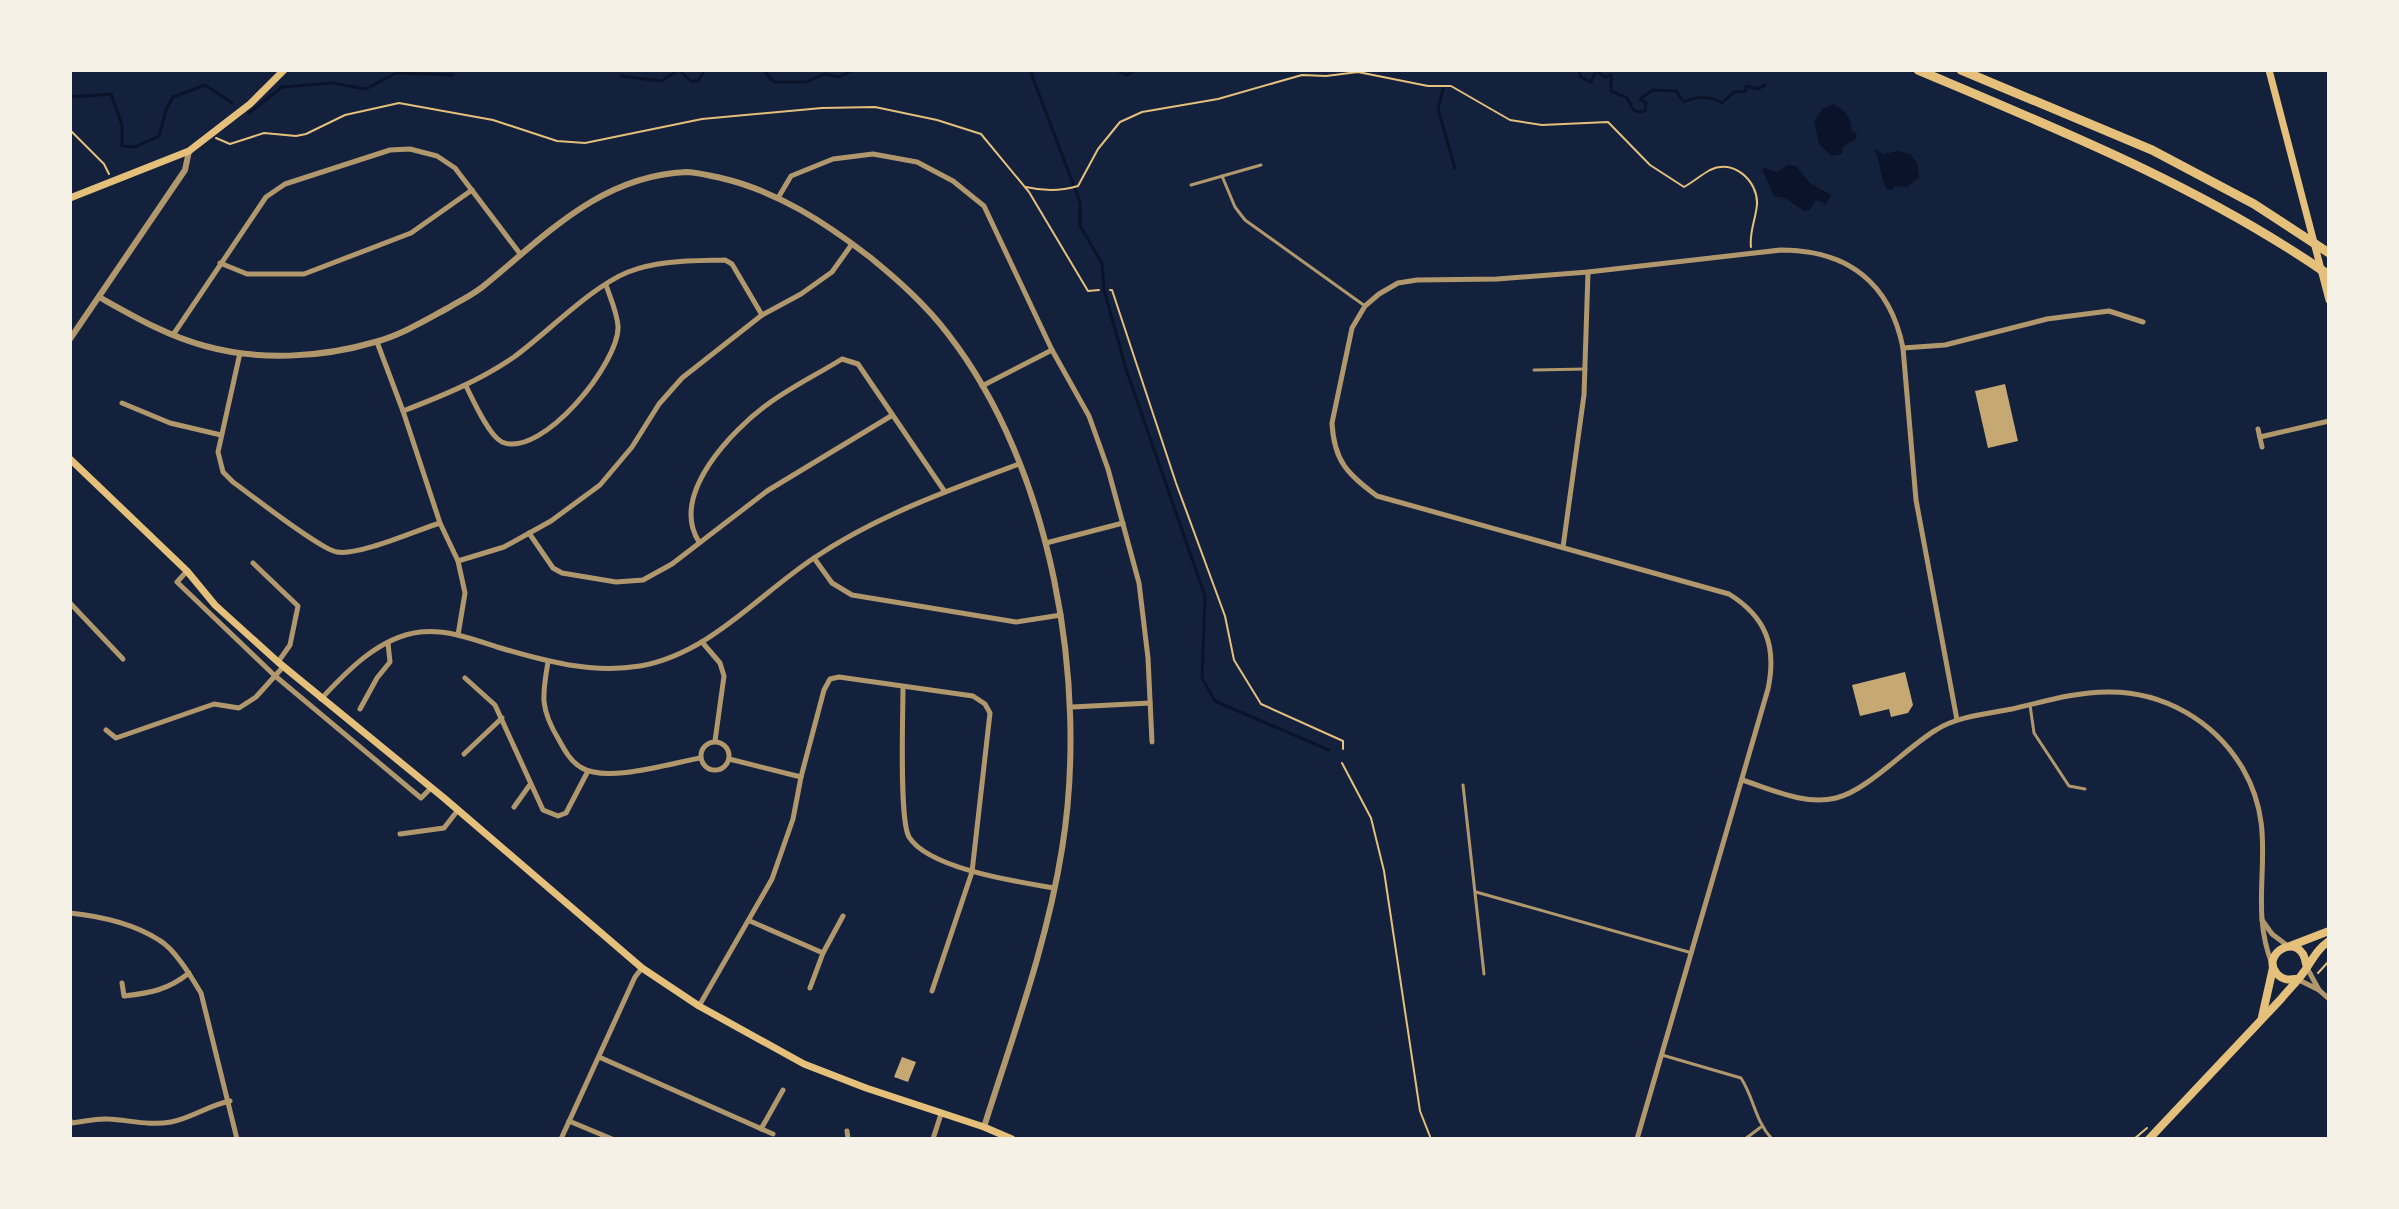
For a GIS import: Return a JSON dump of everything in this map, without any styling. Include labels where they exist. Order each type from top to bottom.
[{"type":"highway","points":[[1918,70],[2151,171],[2239,217],[2329,275]]},
{"type":"highway","points":[[1961,70],[2152,150],[2254,204],[2329,253]]},
{"type":"highway","points":[[2261,1021],[2276,953],[2329,931]]},
{"type":"highway","points":[[2149,1139],[2261,1021],[2329,941]]},
{"type":"highway","points":[[2289,946],[2302,952],[2306,965]]},
{"type":"highway","points":[[2274,967],[2281,978],[2296,979]]},
{"type":"main road","points":[[70,198],[189,151],[250,104],[284,70]]},
{"type":"main road","points":[[2269,70],[2329,299]]},
{"type":"main road","points":[[70,459],[187,571],[215,605],[281,664],[642,968],[699,1006],[804,1064],[1012,1139]]},
{"type":"street","points":[[173,335],[266,197],[285,184],[390,150],[410,149],[437,156],[455,168],[521,255]]},
{"type":"street","points":[[70,339],[185,170],[189,151]]},
{"type":"street","points":[[778,198],[791,176],[833,159],[873,154],[917,162],[953,181],[984,206],[1052,350],[1089,416],[1123,523],[1139,583],[1152,742]]},
{"type":"street","points":[[99,297],[173,335],[240,353],[292,355],[377,342],[416,326],[480,289],[575,210],[635,179],[690,171],[739,182],[800,209],[852,244],[910,290],[949,335],[981,387],[1019,464],[1046,543],[1061,615],[1072,707],[1070,781],[1062,850],[1042,939],[984,1127]]},
{"type":"street","points":[[220,263],[247,274],[304,274],[411,233],[472,190]]},
{"type":"street","points":[[458,561],[504,547],[551,521],[600,485],[632,447],[659,404],[682,378],[762,315],[801,294],[832,272],[852,244]]},
{"type":"street","points":[[1637,1139],[1742,780],[1772,668],[1771,649],[1757,617],[1745,604],[1729,594],[1377,496],[1342,466],[1333,439],[1332,423],[1352,328],[1365,306],[1398,283],[1417,280],[1497,279],[1588,272],[1752,253],[1809,250],[1838,260],[1863,275],[1883,297],[1899,327],[1916,500],[1957,720]]},
{"type":"street","points":[[403,411],[466,386],[513,357],[606,285],[626,273],[659,263],[725,260],[732,264],[762,315]]},
{"type":"street","points":[[1563,547],[1586,369],[1588,272]]},
{"type":"street","points":[[466,386],[493,435],[503,443],[520,443],[536,438],[563,419],[609,359],[618,327],[606,285]]},
{"type":"street","points":[[1903,348],[1945,345],[2047,319],[2109,311],[2143,322]]},
{"type":"street","points":[[377,342],[440,523],[458,561],[465,593],[458,635]]},
{"type":"street","points":[[981,387],[1052,350]]},
{"type":"street","points":[[240,353],[221,435],[219,460],[226,477],[340,553],[440,523]]},
{"type":"street","points":[[699,542],[692,529],[691,515],[699,481],[724,443],[766,405],[842,359],[858,364],[945,492]]},
{"type":"street","points":[[122,403],[170,423],[221,435]]},
{"type":"street","points":[[529,533],[557,571],[626,583],[643,580],[661,571],[767,491],[891,416]]},
{"type":"street","points":[[2260,437],[2329,421]]},
{"type":"street","points":[[2258,429],[2262,447]]},
{"type":"street","points":[[321,699],[352,667],[377,648],[419,632],[458,635],[548,662],[606,670],[662,661],[702,642],[814,558],[885,518],[1019,464]]},
{"type":"street","points":[[1046,543],[1123,523]]},
{"type":"street","points":[[814,558],[832,583],[852,595],[1016,622],[1061,615]]},
{"type":"street","points":[[106,730],[116,738],[214,704],[239,708],[256,697],[281,664],[290,645],[299,609],[295,601],[253,563]]},
{"type":"street","points":[[187,571],[177,582],[274,675],[421,798],[431,788]]},
{"type":"street","points":[[70,603],[123,659]]},
{"type":"street","points":[[702,642],[720,663],[724,676],[715,741]]},
{"type":"street","points":[[360,709],[390,662],[388,643]]},
{"type":"street","points":[[548,662],[541,696],[552,728],[567,755],[588,771],[616,773],[700,758]]},
{"type":"street","points":[[699,1006],[772,879],[793,819],[824,690],[830,679],[839,677],[973,696],[985,704],[990,713],[972,872],[932,991]]},
{"type":"street","points":[[465,678],[495,705],[543,810],[554,816],[562,816],[570,810],[588,771]]},
{"type":"street","points":[[903,688],[904,813],[909,837],[926,852],[972,872],[1054,888]]},
{"type":"street","points":[[1742,780],[1788,795],[1814,799],[1837,798],[1855,790],[1936,729],[1957,720],[2076,695],[2107,692],[2163,701],[2186,711],[2225,745],[2242,767],[2257,801],[2264,834],[2262,920],[2265,945],[2274,967]]},
{"type":"street","points":[[1072,707],[1150,703]]},
{"type":"street","points":[[464,754],[502,718]]},
{"type":"street","points":[[715,741],[726,746],[729,759],[726,767],[714,771],[705,768],[700,758],[704,746],[715,741]]},
{"type":"street","points":[[729,759],[801,777]]},
{"type":"street","points":[[514,807],[530,786]]},
{"type":"street","points":[[400,834],[444,828],[458,810]]},
{"type":"street","points":[[70,913],[113,922],[161,940],[189,973],[201,993],[237,1139]]},
{"type":"street","points":[[810,988],[823,953],[843,916]]},
{"type":"street","points":[[2262,920],[2272,934],[2289,946]]},
{"type":"street","points":[[750,921],[823,953]]},
{"type":"street","points":[[2306,965],[2319,990]]},
{"type":"street","points":[[561,1139],[635,977],[642,968]]},
{"type":"street","points":[[122,983],[124,996],[152,993],[175,984],[189,973]]},
{"type":"street","points":[[2296,979],[2319,990],[2329,999]]},
{"type":"street","points":[[599,1057],[773,1134]]},
{"type":"street","points":[[761,1129],[783,1090]]},
{"type":"street","points":[[70,1120],[71,1123],[106,1119],[143,1124],[169,1122],[230,1101]]},
{"type":"street","points":[[933,1139],[941,1114]]},
{"type":"street","points":[[569,1121],[612,1139]]},
{"type":"street","points":[[847,1131],[848,1139]]},
{"type":"lane","points":[[1191,185],[1261,165]]},
{"type":"lane","points":[[1222,176],[1235,207],[1245,220],[1365,306]]},
{"type":"lane","points":[[1534,370],[1586,369]]},
{"type":"lane","points":[[2030,705],[2034,733],[2069,786],[2085,789]]},
{"type":"lane","points":[[1463,785],[1484,974]]},
{"type":"lane","points":[[1476,892],[1692,953]]},
{"type":"lane","points":[[1662,1055],[1741,1078],[1749,1090],[1761,1127],[1772,1139]]},
{"type":"lane","points":[[1745,1139],[1761,1127]]},
{"type":"path","points":[[1025,186],[1037,189],[1078,186],[1098,149],[1120,122],[1142,112],[1218,99],[1302,75],[1358,72],[1428,86],[1451,86],[1510,120],[1542,125],[1608,122],[1650,165],[1684,187],[1716,168],[1738,170],[1752,182],[1757,201],[1750,242]]},
{"type":"path","points":[[211,136],[230,144],[264,133],[296,136],[345,115],[399,103],[493,120],[557,141],[585,143],[702,119],[822,108],[875,107],[937,120],[981,134],[1025,186],[1088,291],[1099,290]]},
{"type":"path","points":[[70,130],[104,164],[113,181]]},
{"type":"path","points":[[1110,290],[1225,616],[1234,660],[1261,704],[1343,741],[1343,749]]},
{"type":"path","points":[[1342,763],[1371,818],[1384,871],[1420,1111],[1431,1139]]},
{"type":"path","points":[[2316,974],[2329,961]]},
{"type":"water","points":[[1834,104],[1847,115],[1852,131],[1857,133],[1855,140],[1844,146],[1842,154],[1831,156],[1819,144],[1814,121],[1823,108]]},
{"type":"water","points":[[1874,149],[1884,154],[1898,151],[1910,154],[1918,164],[1919,178],[1907,187],[1895,186],[1887,190]]},
{"type":"water","points":[[1788,165],[1796,166],[1810,183],[1831,195],[1826,204],[1816,200],[1810,210],[1804,211],[1785,198],[1774,196],[1762,169],[1777,172]]},
{"type":"building","points":[[2005,384],[2018,441],[1988,448],[1975,391]]},
{"type":"building","points":[[1905,672],[1913,705],[1908,713],[1891,717],[1889,709],[1860,716],[1852,685]]},
{"type":"building","points":[[902,1057],[916,1062],[908,1082],[894,1077]]},
{"type":"waterway","points":[[621,76],[661,81],[679,70],[691,81],[698,81],[705,70]]},
{"type":"waterway","points":[[733,70],[742,70]]},
{"type":"waterway","points":[[763,70],[774,82],[806,82],[824,74],[839,77],[854,70]]},
{"type":"waterway","points":[[1034,70],[1031,73],[1080,202],[1080,226],[1102,263],[1104,290],[1126,369],[1205,596],[1202,678],[1215,701],[1329,750]]},
{"type":"waterway","points":[[1116,70],[1127,75],[1136,70]]},
{"type":"waterway","points":[[1579,70],[1581,77],[1591,82],[1596,71],[1605,77],[1611,75],[1611,91],[1627,98],[1637,112],[1645,111],[1646,103],[1640,99],[1653,90],[1676,91],[1684,102],[1703,98],[1722,103],[1734,92],[1746,91],[1746,86],[1758,89],[1765,85]]},
{"type":"waterway","points":[[249,113],[282,87],[332,83],[366,89],[396,73],[453,75]]},
{"type":"waterway","points":[[70,97],[111,94],[122,125],[122,146],[135,147],[159,136],[173,97],[205,85],[232,103]]},
{"type":"waterway","points":[[1443,89],[1438,109],[1455,168]]}]
